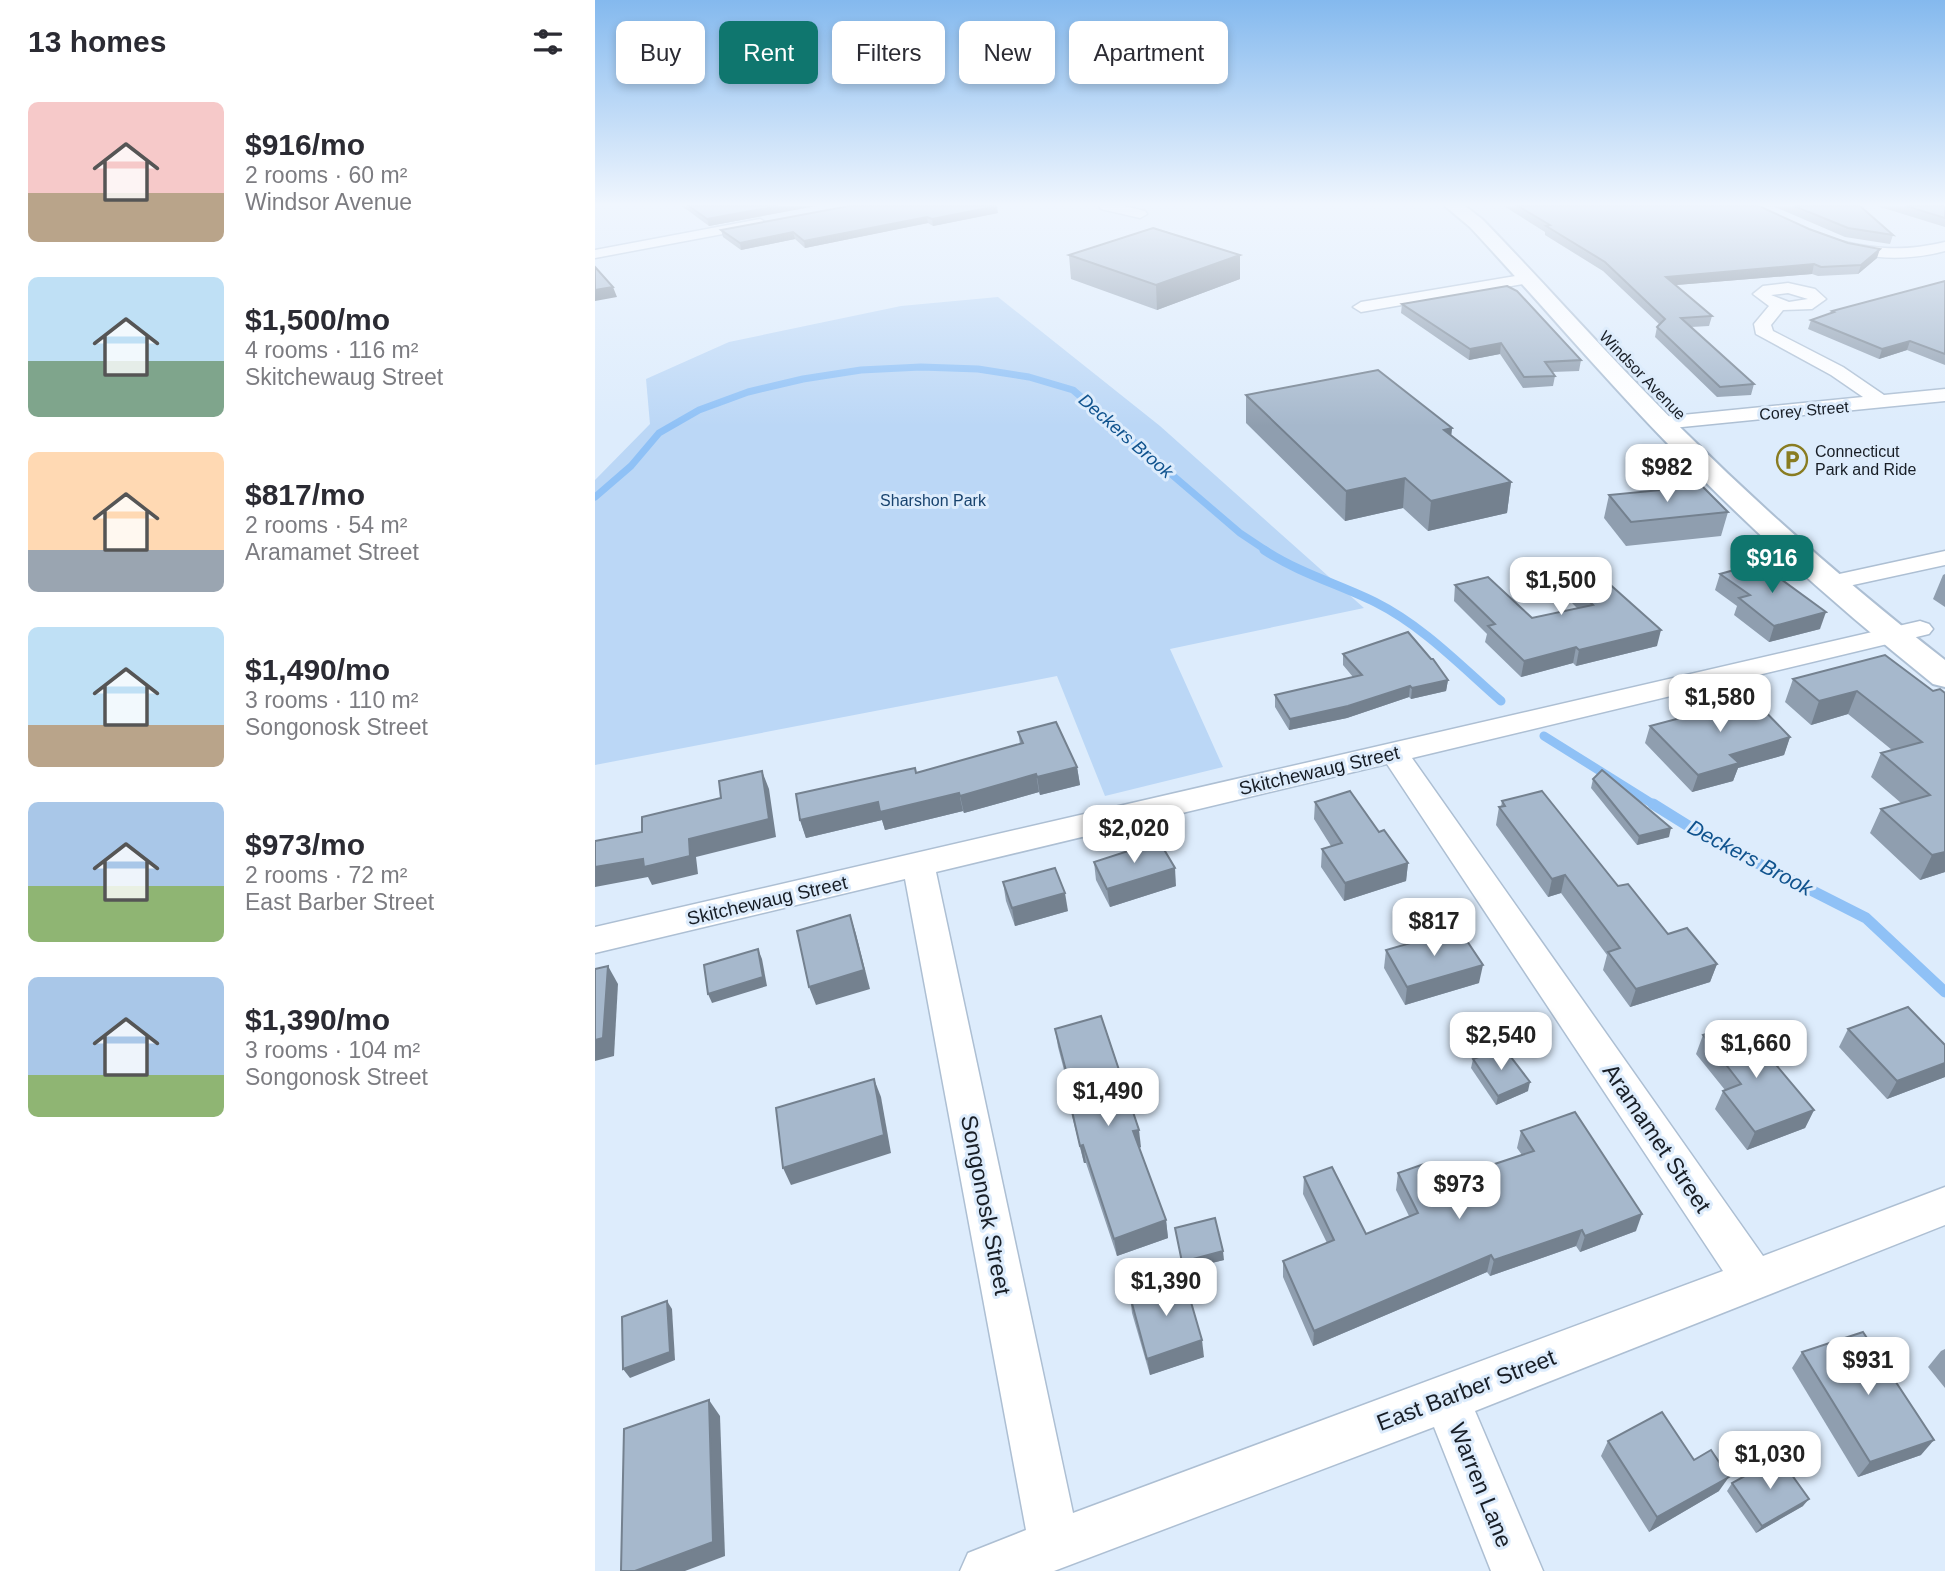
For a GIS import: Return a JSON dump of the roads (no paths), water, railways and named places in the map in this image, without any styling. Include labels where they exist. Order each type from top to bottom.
[{"type":"main road","name":"Windsor Avenue","points":[[1528,279],[1843,580],[1906,632],[1945,677]]},
{"type":"main road","name":"Windsor Avenue","points":[[1539,279],[1675,422]]},
{"type":"main road","name":"Windsor Avenue","points":[[1906,632],[1945,648]]},
{"type":"street","points":[[1361,307],[1526,279]]},
{"type":"street","points":[[1779,304],[1762,324],[1765,334],[1837,370],[1882,403]]},
{"type":"street","name":"Corey Street","points":[[1675,422],[1945,395]]},
{"type":"street","points":[[1843,580],[1945,558]]},
{"type":"street","name":"Skitchewaug Street","points":[[595,940],[1906,632]]},
{"type":"street","name":"Aramamet Street","points":[[1394,753],[1754,1280]]},
{"type":"street","name":"Songonosk Street","points":[[918,864],[1054,1545]]},
{"type":"street","name":"East Barber Street","points":[[986,1571],[1446,1399],[1945,1206]]},
{"type":"street","name":"Warren Lane","points":[[1446,1399],[1517,1571]]},
{"type":"waterway","name":"Deckers Brook","points":[[595,497],[631,466],[659,433],[699,410],[748,392],[803,379],[861,370],[921,367],[978,369],[1029,377],[1073,390],[1240,533],[1267,551]]},
{"type":"waterway","name":"Deckers Brook","points":[[1264,550],[1393,612],[1441,647],[1501,701]]},
{"type":"waterway","name":"Deckers Brook","points":[[1544,736],[1656,806]]},
{"type":"waterway","name":"Deckers Brook","points":[[1653,804],[1706,837],[1866,918],[1945,992]]},
{"type":"place","name":"Connecticut Park and Ride","points":[[1792,460]]},
{"type":"park label","name":"Sharshon Park","points":[[933,500]]}]
